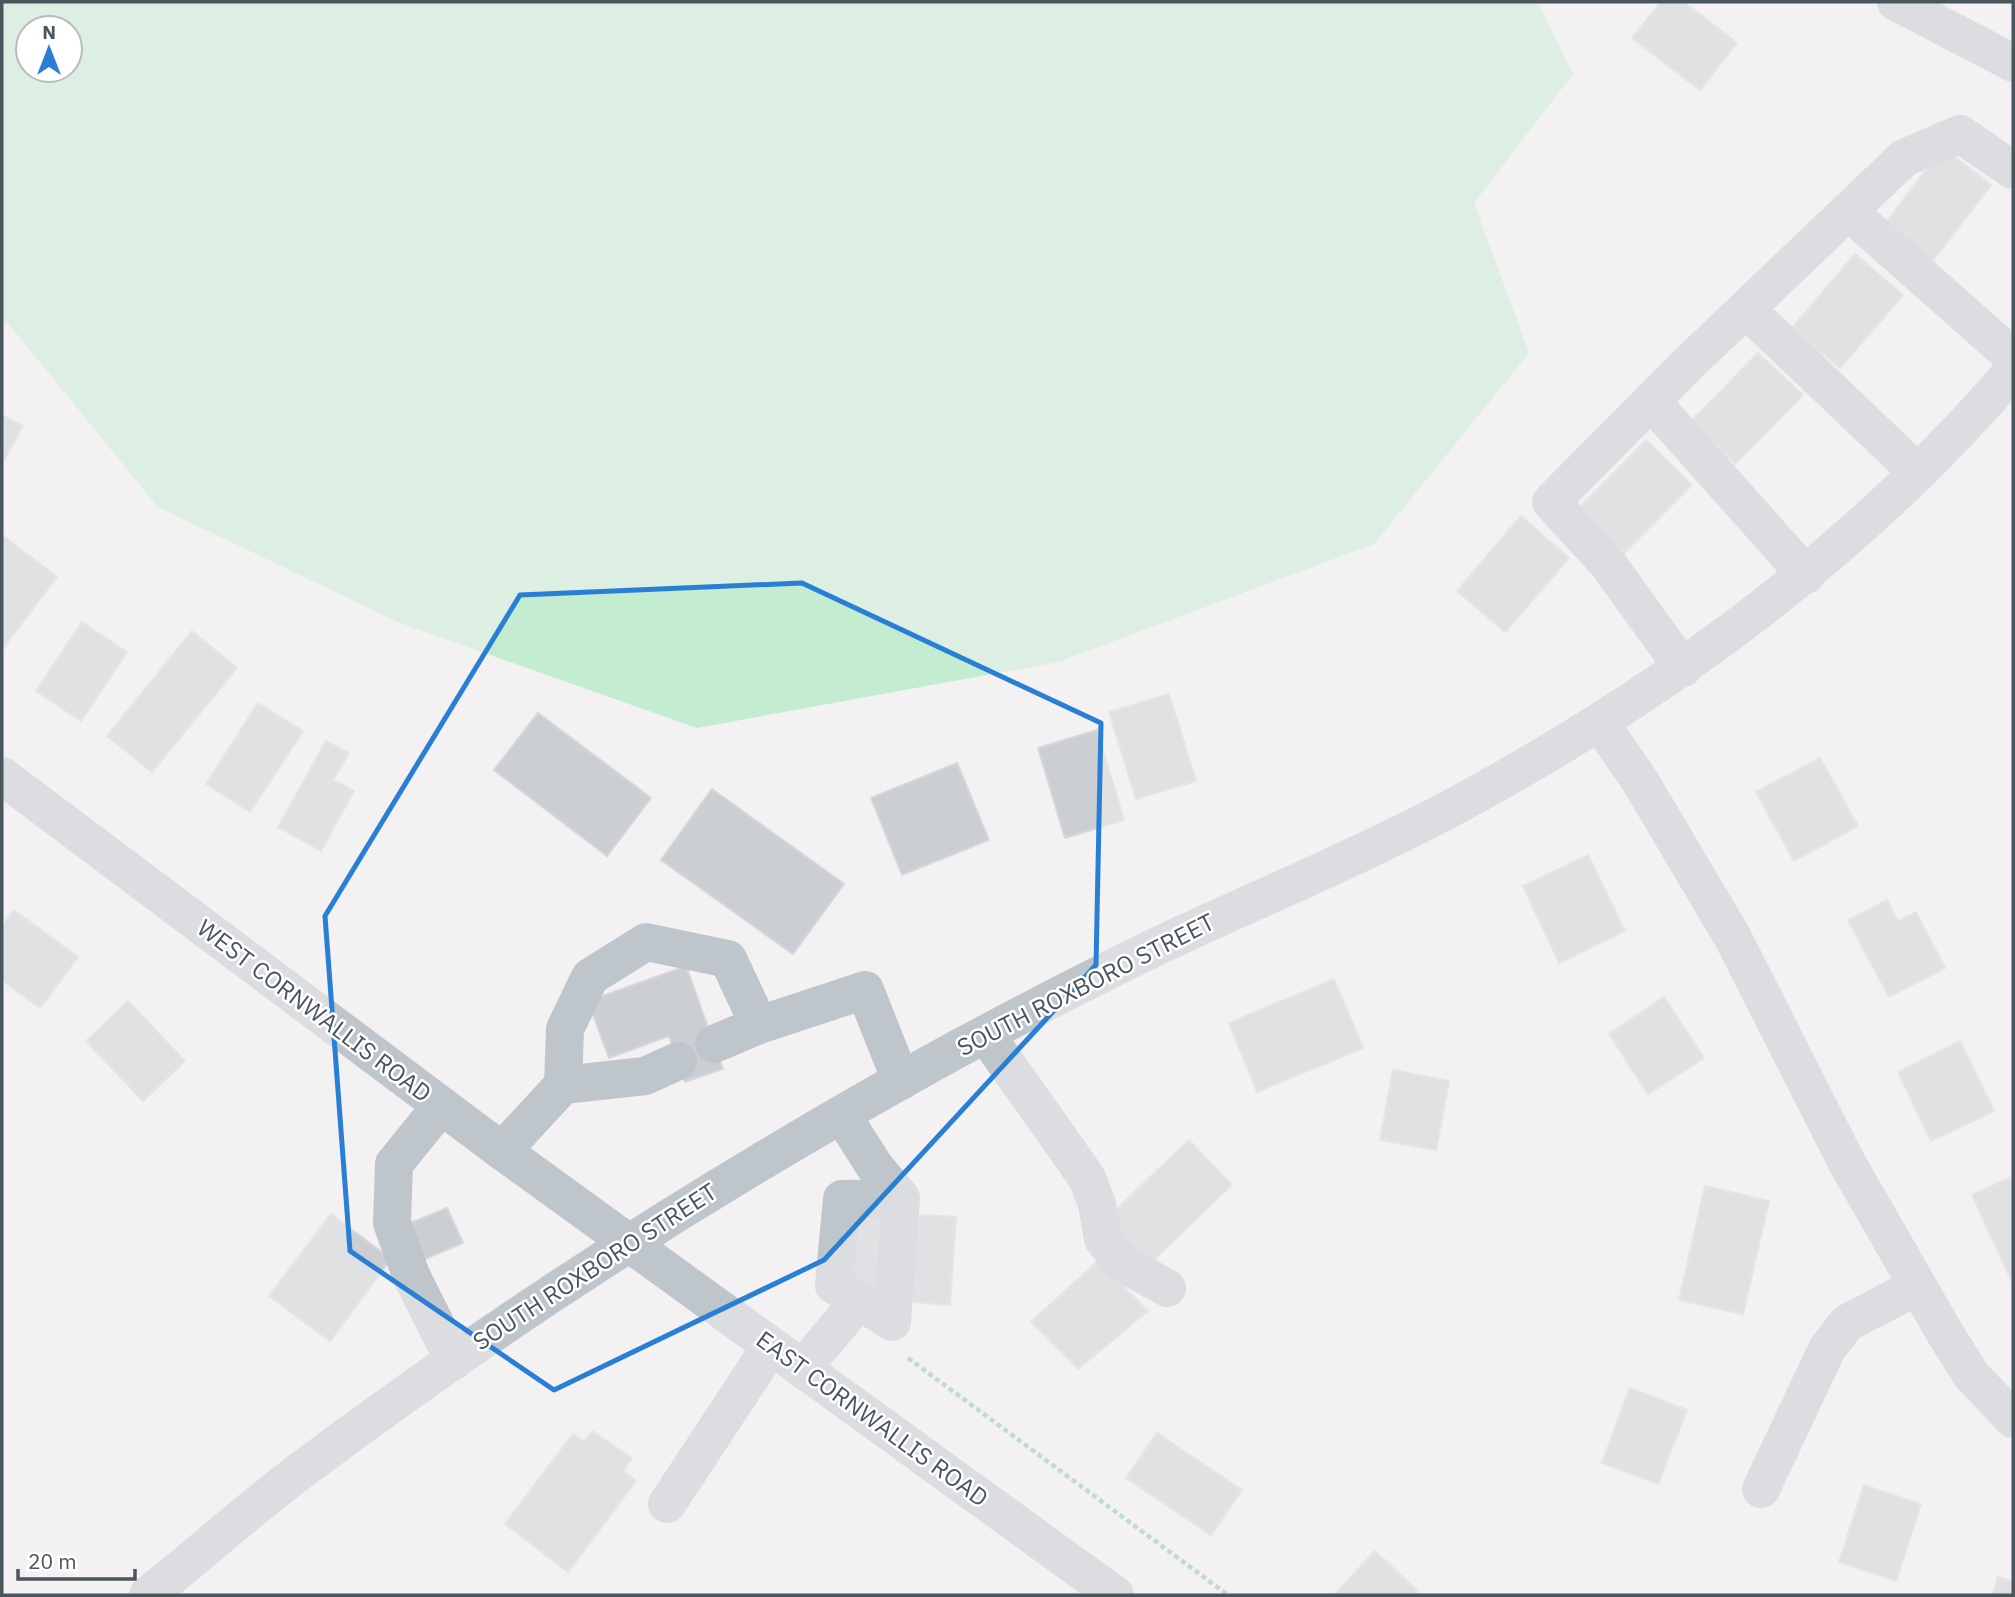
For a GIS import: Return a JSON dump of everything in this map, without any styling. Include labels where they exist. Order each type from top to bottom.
[{"type":"street","points":[[1896,2],[2013,63]]},
{"type":"street","points":[[1683,668],[1608,564],[1551,502],[1651,401],[1904,158],[1960,134],[2013,170]]},
{"type":"street","points":[[1848,211],[2013,357]]},
{"type":"street","points":[[1746,309],[1917,472]]},
{"type":"street","name":"SOUTH ROXBORO STREET","points":[[148,1595],[313,1461],[539,1300],[716,1187],[986,1035],[1175,938],[1444,812],[1600,723],[1683,668],[1806,575],[1917,472],[2013,371]]},
{"type":"street","points":[[1651,401],[1806,575]]},
{"type":"street","points":[[1600,723],[1640,781],[1733,938],[1846,1161],[1918,1286],[1972,1376],[2013,1419]]},
{"type":"street","name":"WEST CORNWALLIS ROAD","points":[[2,776],[441,1106],[629,1243]]},
{"type":"street","points":[[502,1151],[563,1085],[565,1029],[590,977],[646,942],[728,959],[759,1025]]},
{"type":"street","points":[[714,1044],[759,1025],[865,990],[901,1082]]},
{"type":"street","points":[[986,1035],[1087,1178],[1097,1204],[1103,1239],[1122,1262],[1167,1288]]},
{"type":"street","points":[[563,1085],[645,1076],[678,1061]]},
{"type":"street","points":[[441,1106],[394,1164],[392,1223],[411,1275],[454,1361]]},
{"type":"street","points":[[842,1115],[875,1167],[901,1198],[892,1322],[834,1284],[842,1199],[901,1198]]},
{"type":"street","name":"EAST CORNWALLIS ROAD","points":[[629,1243],[1115,1595]]},
{"type":"street","points":[[1760,1489],[1834,1340],[1847,1323],[1918,1286]]},
{"type":"street","points":[[802,1369],[859,1301]]},
{"type":"street","points":[[667,1504],[771,1346]]},
{"type":"path","points":[[901,1352],[1228,1595]]},
{"type":"highlighted area","points":[[802,583],[1101,723],[1096,965],[824,1260],[554,1390],[350,1251],[325,916],[520,595]]},
{"type":"green space","points":[[2,2],[1538,2],[1573,74],[1474,203],[1529,353],[1374,544],[1058,662],[697,728],[400,623],[158,507],[8,323],[2,323]]},
{"type":"building","points":[[1661,2],[1684,2],[1737,43],[1700,90],[1632,38]]},
{"type":"building","points":[[1943,148],[1991,185],[1932,262],[1884,225]]},
{"type":"building","points":[[1855,254],[1903,295],[1840,368],[1792,328]]},
{"type":"building","points":[[1758,353],[1803,395],[1735,464],[1691,421]]},
{"type":"building","points":[[2,415],[23,426],[2,464]]},
{"type":"building","points":[[1646,440],[1692,485],[1624,553],[1578,509]]},
{"type":"building","points":[[1521,516],[1569,558],[1505,632],[1457,591]]},
{"type":"building","points":[[2,535],[57,577],[3,648],[2,647]]},
{"type":"building","points":[[82,622],[127,652],[81,721],[36,691]]},
{"type":"building","points":[[192,631],[237,668],[152,772],[107,736]]},
{"type":"building","points":[[1169,694],[1196,781],[1136,799],[1109,712]]},
{"type":"building","points":[[258,703],[303,731],[250,812],[206,784]]},
{"type":"building","points":[[538,713],[651,798],[607,856],[494,770]]},
{"type":"building","points":[[1097,730],[1124,820],[1065,838],[1038,748]]},
{"type":"building","points":[[326,741],[349,753],[333,780],[354,791],[321,851],[278,827]]},
{"type":"building","points":[[1820,758],[1858,826],[1794,861],[1756,792]]},
{"type":"building","points":[[957,763],[989,840],[902,875],[871,798]]},
{"type":"building","points":[[712,789],[844,884],[793,954],[661,860]]},
{"type":"building","points":[[1588,855],[1625,931],[1559,963],[1523,886]]},
{"type":"building","points":[[1887,900],[1898,921],[1916,912],[1945,968],[1889,997],[1848,920]]},
{"type":"building","points":[[14,910],[78,957],[40,1008],[2,980],[2,927]]},
{"type":"building","points":[[686,966],[723,1069],[685,1082],[669,1036],[609,1058],[588,1001]]},
{"type":"building","points":[[1334,979],[1363,1048],[1257,1092],[1229,1023]]},
{"type":"building","points":[[1664,997],[1704,1058],[1648,1094],[1609,1034]]},
{"type":"building","points":[[128,1001],[185,1061],[143,1101],[86,1041]]},
{"type":"building","points":[[1960,1041],[1994,1111],[1931,1141],[1898,1072]]},
{"type":"building","points":[[1393,1070],[1449,1081],[1436,1150],[1380,1140]]},
{"type":"building","points":[[1189,1140],[1232,1185],[1147,1266],[1103,1222]]},
{"type":"building","points":[[2013,1176],[2013,1284],[1972,1195]]},
{"type":"building","points":[[1705,1186],[1769,1201],[1743,1314],[1679,1300]]},
{"type":"building","points":[[447,1208],[463,1243],[425,1259],[410,1223]]},
{"type":"building","points":[[331,1214],[391,1259],[330,1341],[269,1296]]},
{"type":"building","points":[[906,1214],[956,1217],[950,1305],[900,1301]]},
{"type":"building","points":[[853,1215],[893,1217],[890,1290],[851,1288]]},
{"type":"building","points":[[1098,1261],[1148,1311],[1078,1369],[1031,1322]]},
{"type":"building","points":[[1630,1388],[1687,1410],[1658,1484],[1602,1463]]},
{"type":"building","points":[[592,1431],[632,1458],[623,1471],[636,1481],[568,1572],[505,1524],[573,1434],[584,1442]]},
{"type":"building","points":[[1157,1433],[1242,1490],[1211,1535],[1126,1478]]},
{"type":"building","points":[[1864,1485],[1921,1504],[1896,1581],[1839,1562]]},
{"type":"building","points":[[1375,1551],[1418,1591],[1414,1595],[1334,1595]]},
{"type":"building","points":[[1998,1577],[2013,1581],[2013,1595],[1993,1595]]}]
